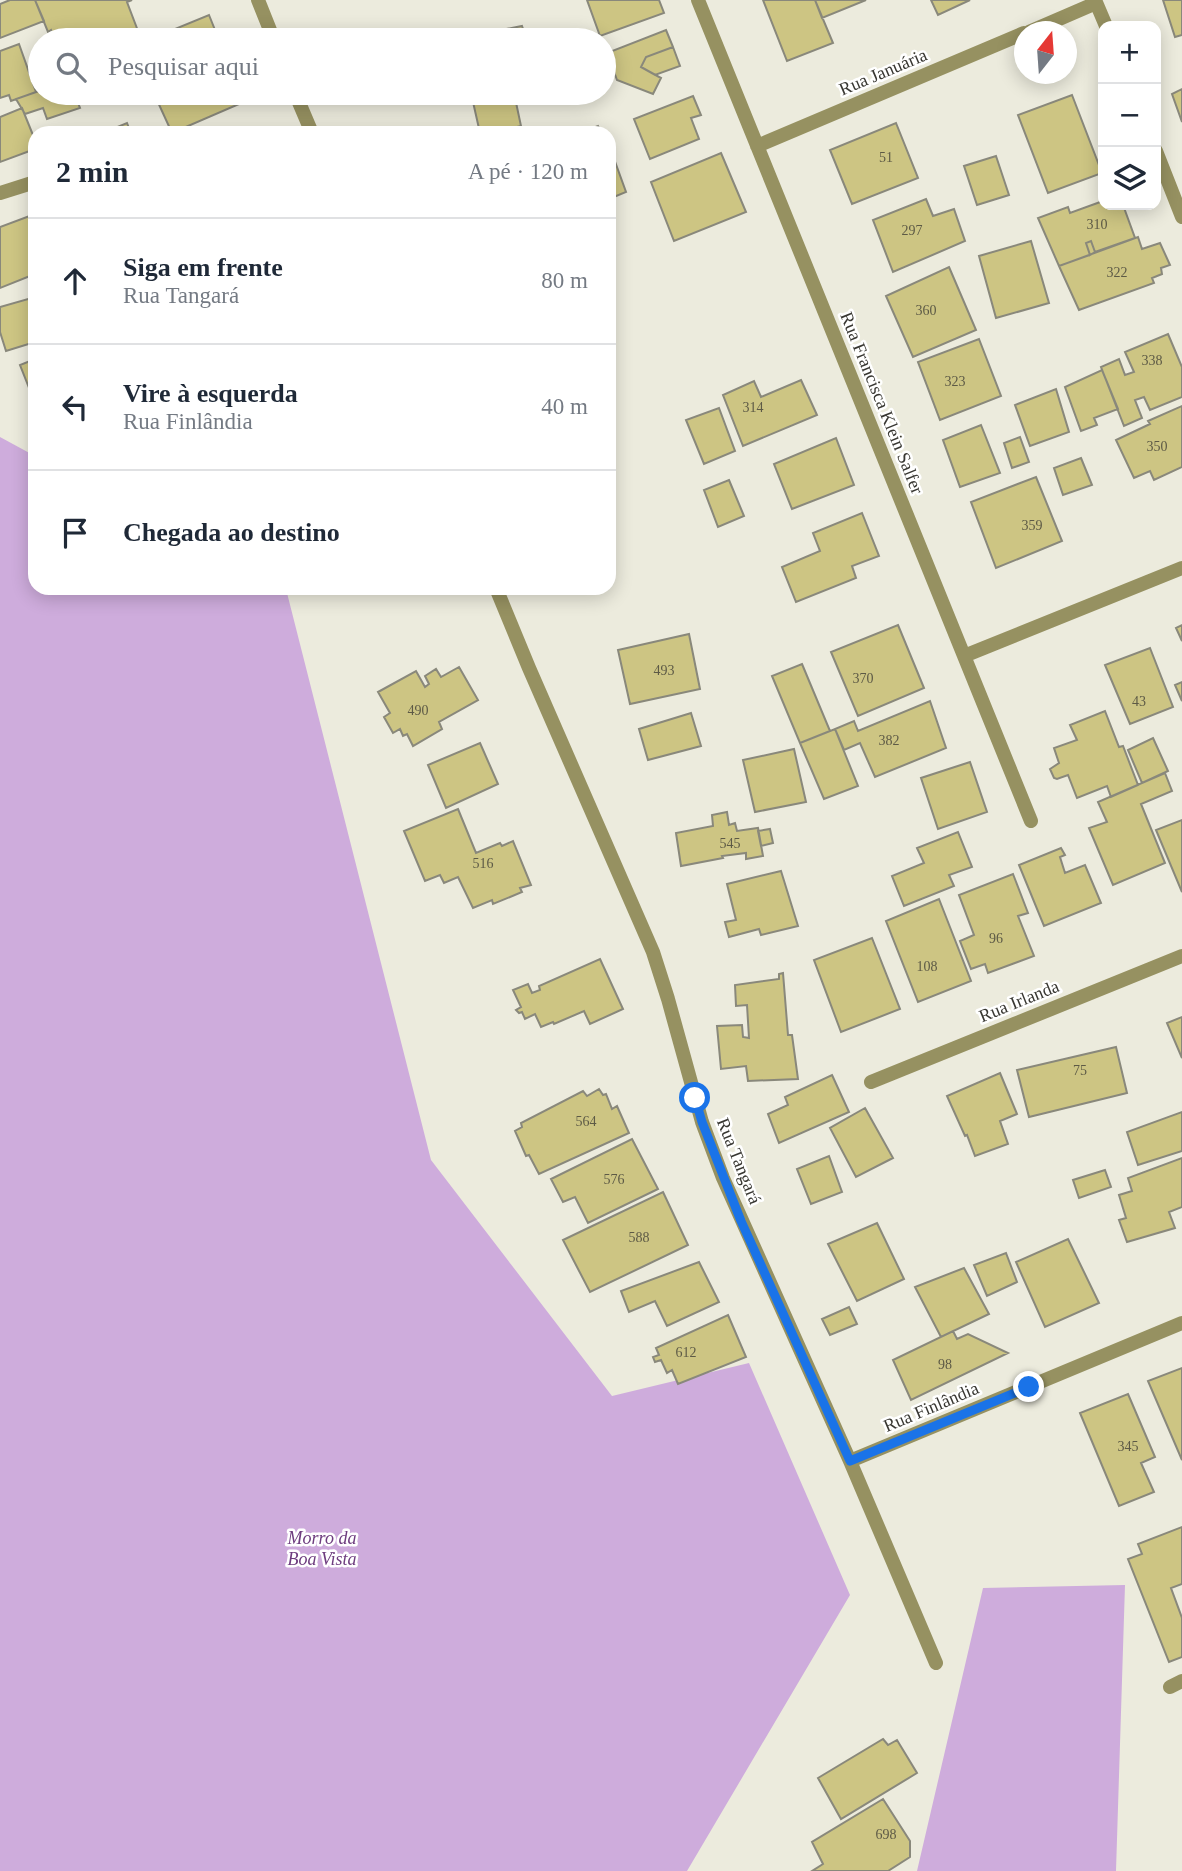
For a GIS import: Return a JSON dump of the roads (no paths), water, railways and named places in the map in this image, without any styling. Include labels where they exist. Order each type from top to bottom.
[{"type":"street","points":[[258,0],[269,28]]},
{"type":"street","name":"Rua Francisca Klein Salfer","points":[[698,0],[1031,821]]},
{"type":"street","points":[[1096,2],[1104,21]]},
{"type":"street","name":"Rua Januária","points":[[1052,21],[1096,2]]},
{"type":"street","name":"Rua Januária","points":[[757,146],[1014,37]]},
{"type":"street","points":[[300,105],[309,126]]},
{"type":"street","points":[[1161,164],[1182,217]]},
{"type":"street","points":[[0,193],[28,184]]},
{"type":"street","points":[[964,656],[1182,568]]},
{"type":"street","name":"Rua Tangará","points":[[499,595],[653,952],[702,1122],[723,1178],[850,1461],[936,1663]]},
{"type":"street","name":"Rua Irlanda","points":[[871,1082],[1182,956]]},
{"type":"street","name":"Rua Finlândia","points":[[850,1461],[1182,1323]]},
{"type":"park label","name":"Morro da Boa Vista","points":[[322,1548]]}]
